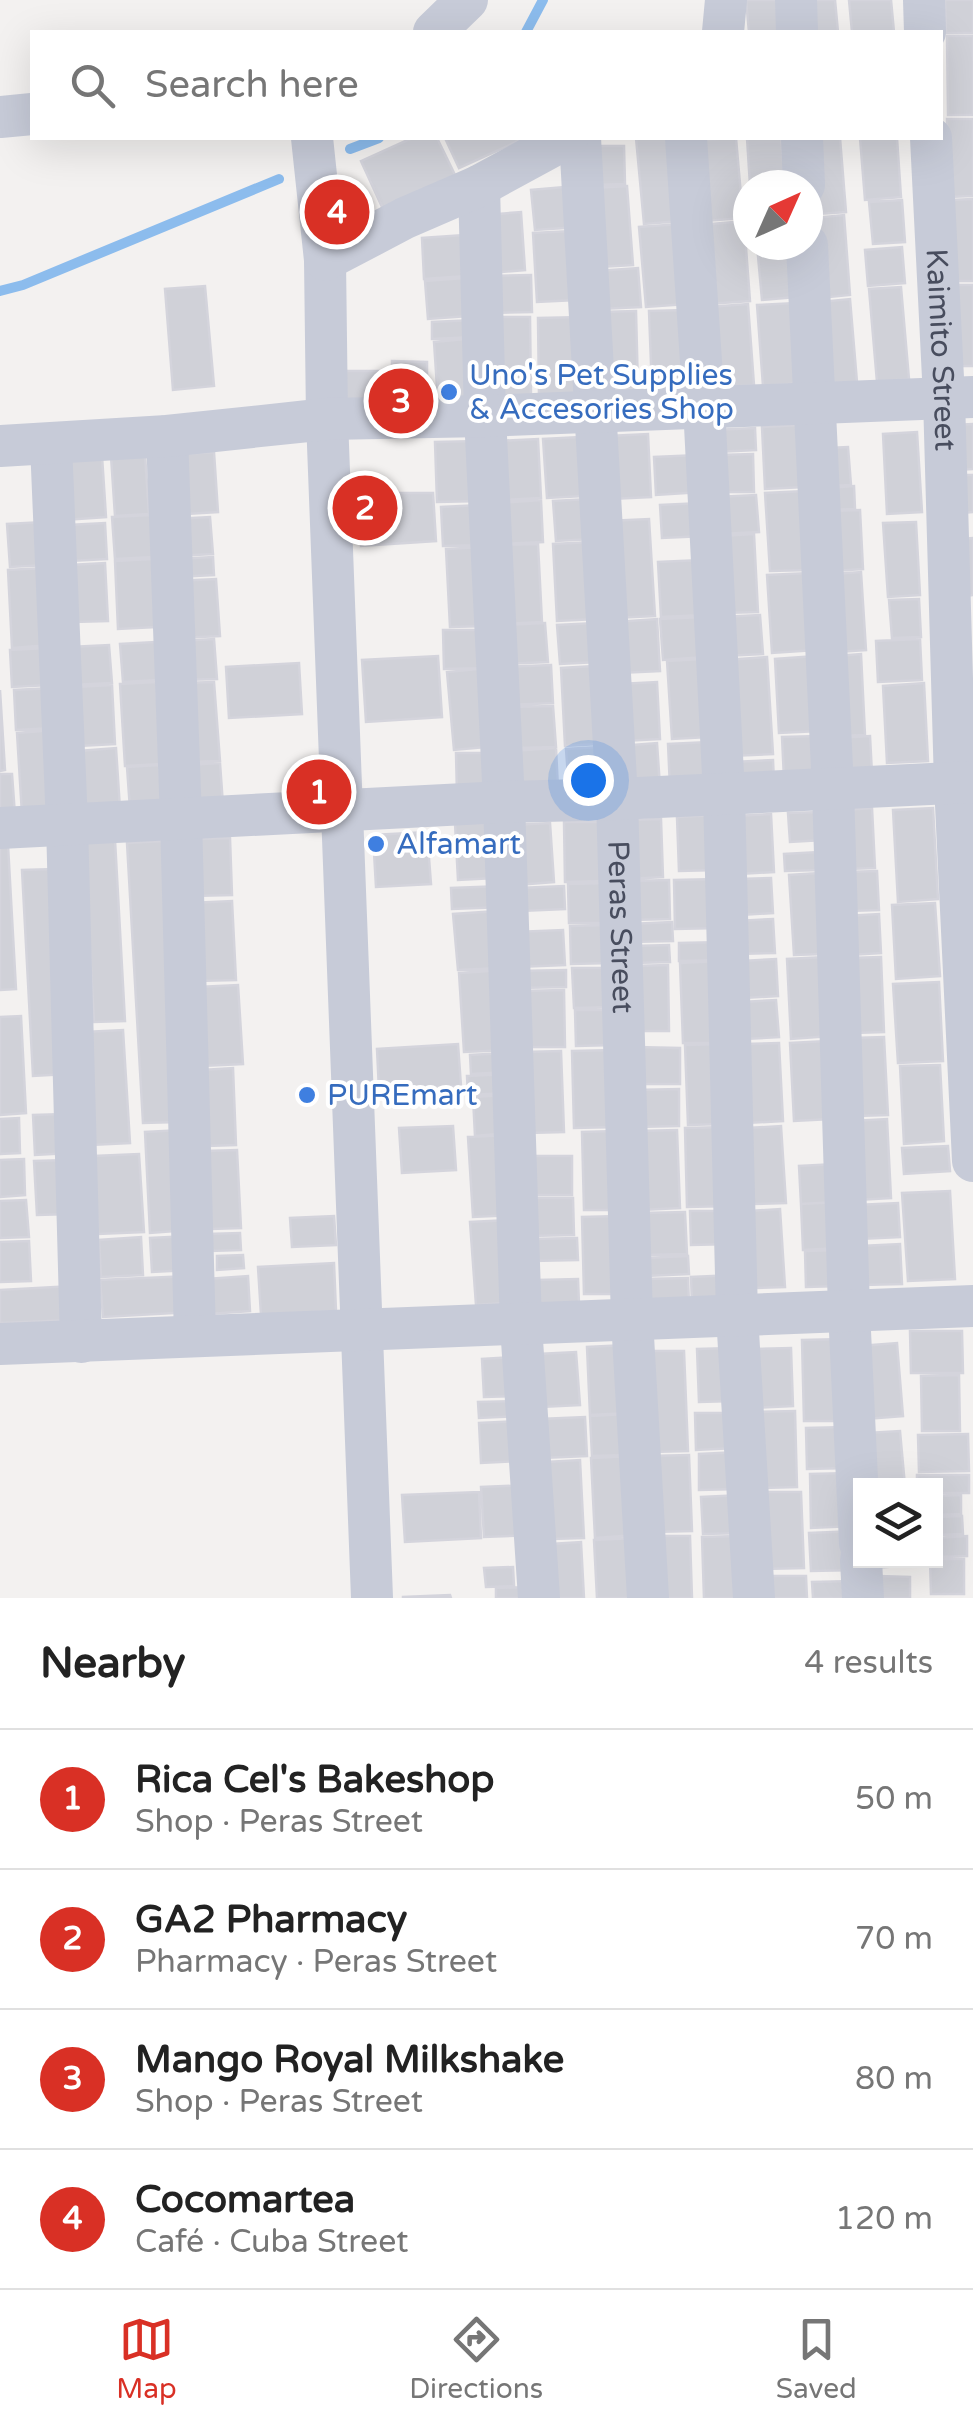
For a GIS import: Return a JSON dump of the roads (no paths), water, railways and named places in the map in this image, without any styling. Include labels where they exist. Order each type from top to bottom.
[{"type":"street","points":[[436,30],[467,0]]},
{"type":"street","points":[[723,30],[726,0]]},
{"type":"street","points":[[796,0],[797,30]]},
{"type":"street","points":[[924,0],[926,30]]},
{"type":"street","points":[[0,117],[30,114]]},
{"type":"street","points":[[312,140],[324,260],[372,1598]]},
{"type":"street","points":[[324,260],[405,218],[480,186],[563,140]]},
{"type":"street","name":"Peras Street","points":[[580,140],[617,800],[632,1319],[648,1598]]},
{"type":"street","points":[[686,140],[724,794],[737,1315],[754,1598]]},
{"type":"street","points":[[802,140],[803,170]]},
{"type":"street","name":"Kaimito Street","points":[[931,140],[959,397],[973,1161]]},
{"type":"street","points":[[480,186],[485,416],[504,802],[521,1325],[539,1598]]},
{"type":"street","points":[[808,260],[833,790],[857,1478]]},
{"type":"street","points":[[0,446],[167,436],[327,419],[959,397]]},
{"type":"street","points":[[167,436],[182,819],[195,1336]]},
{"type":"street","points":[[52,444],[81,1342]]},
{"type":"street","points":[[0,828],[964,783]]},
{"type":"street","points":[[0,1344],[973,1306]]},
{"type":"street","points":[[861,1568],[863,1598]]},
{"type":"waterway","points":[[527,30],[543,0]]},
{"type":"waterway","points":[[350,149],[374,140]]},
{"type":"waterway","points":[[0,291],[23,285],[279,179]]},
{"type":"place","name":"Cocomartea","points":[[337,212]]},
{"type":"place","name":"Uno's Pet Supplies & Accesories Shop","points":[[449,392]]},
{"type":"place","name":"Mango Royal Milkshake","points":[[401,401]]},
{"type":"place","name":"GA2 Pharmacy","points":[[365,508]]},
{"type":"place","name":"Rica Cel's Bakeshop","points":[[319,792]]},
{"type":"place","name":"Alfamart","points":[[376,844]]},
{"type":"place","name":"PUREmart","points":[[307,1095]]}]
